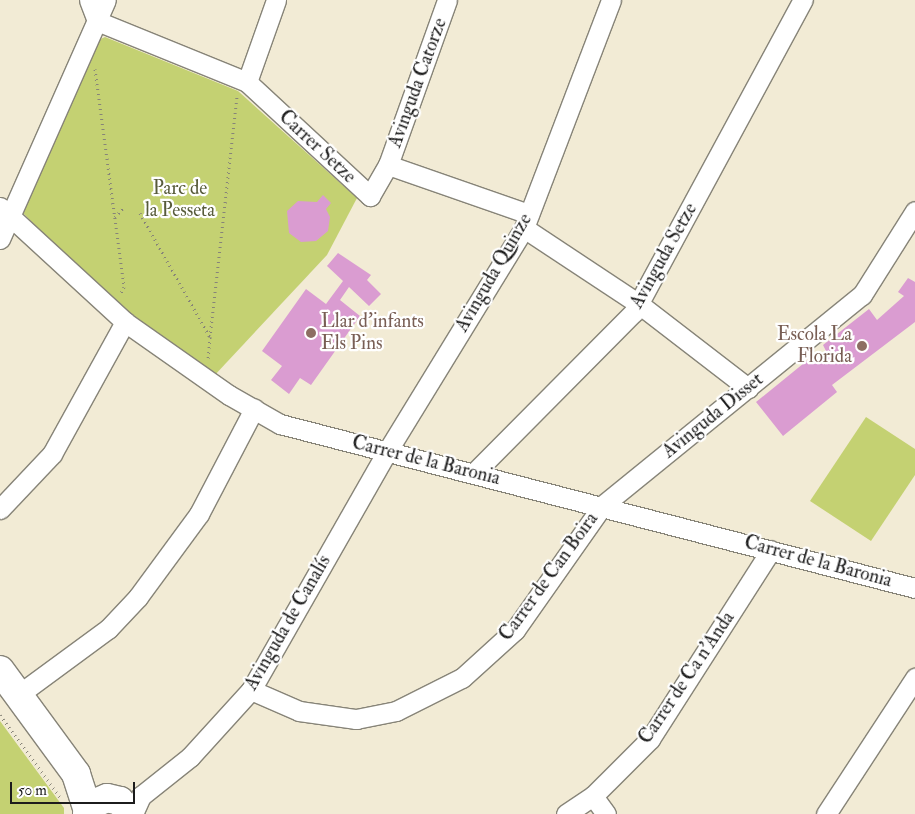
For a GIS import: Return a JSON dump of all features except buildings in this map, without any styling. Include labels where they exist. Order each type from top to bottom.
[{"type":"main road","points":[[0,670],[18,694],[71,792],[115,807]]},
{"type":"street","points":[[89,0],[97,21]]},
{"type":"street","points":[[0,239],[5,213],[106,0]]},
{"type":"street","points":[[242,86],[276,0]]},
{"type":"street","name":"Avinguda Catorze","points":[[388,165],[447,0]]},
{"type":"street","name":"Avinguda Quinze","points":[[388,450],[526,221],[611,0]]},
{"type":"street","name":"Avinguda Setze","points":[[474,473],[639,304],[803,0]]},
{"type":"street","name":"Carrer Setze","points":[[97,21],[242,86],[370,196],[388,165]]},
{"type":"street","points":[[388,165],[526,221],[639,304],[748,388]]},
{"type":"street","name":"Avinguda Disset","points":[[602,506],[862,295],[915,210]]},
{"type":"street","name":"Carrer de la Baronia","points":[[5,213],[125,322],[254,409],[280,424],[388,450],[915,588]]},
{"type":"street","points":[[0,509],[52,454],[125,322]]},
{"type":"street","points":[[18,694],[108,630],[138,597],[199,514],[254,409]]},
{"type":"street","name":"Avinguda de Canalís","points":[[115,807],[190,757],[251,690],[388,450]]},
{"type":"street","name":"Carrer de Can Boira","points":[[251,690],[299,711],[356,718],[396,711],[462,678],[515,630],[602,506]]},
{"type":"street","name":"Carrer de Ca n'Anda","points":[[566,814],[592,796],[650,739],[770,550]]},
{"type":"street","points":[[826,814],[915,678]]},
{"type":"street","points":[[592,796],[606,814]]},
{"type":"path","points":[[94,62],[124,287],[116,302]]},
{"type":"path","points":[[207,364],[242,86]]},
{"type":"path","points":[[115,216],[124,207]]},
{"type":"path","points":[[140,213],[210,337]]},
{"type":"path","points":[[0,715],[71,792]]},
{"type":"green space","name":"Parc de la Pesseta","points":[[105,37],[238,91],[357,198],[327,255],[213,377],[101,292],[22,212],[92,43]]},
{"type":"green space","points":[[866,417],[915,449],[915,475],[871,541],[810,501]]},
{"type":"green space","points":[[0,721],[64,808],[64,814],[0,814]]},
{"type":"place","name":"Llar d'infants Els Pins","points":[[311,333]]},
{"type":"place","name":"Escola La Florida","points":[[862,346]]}]
